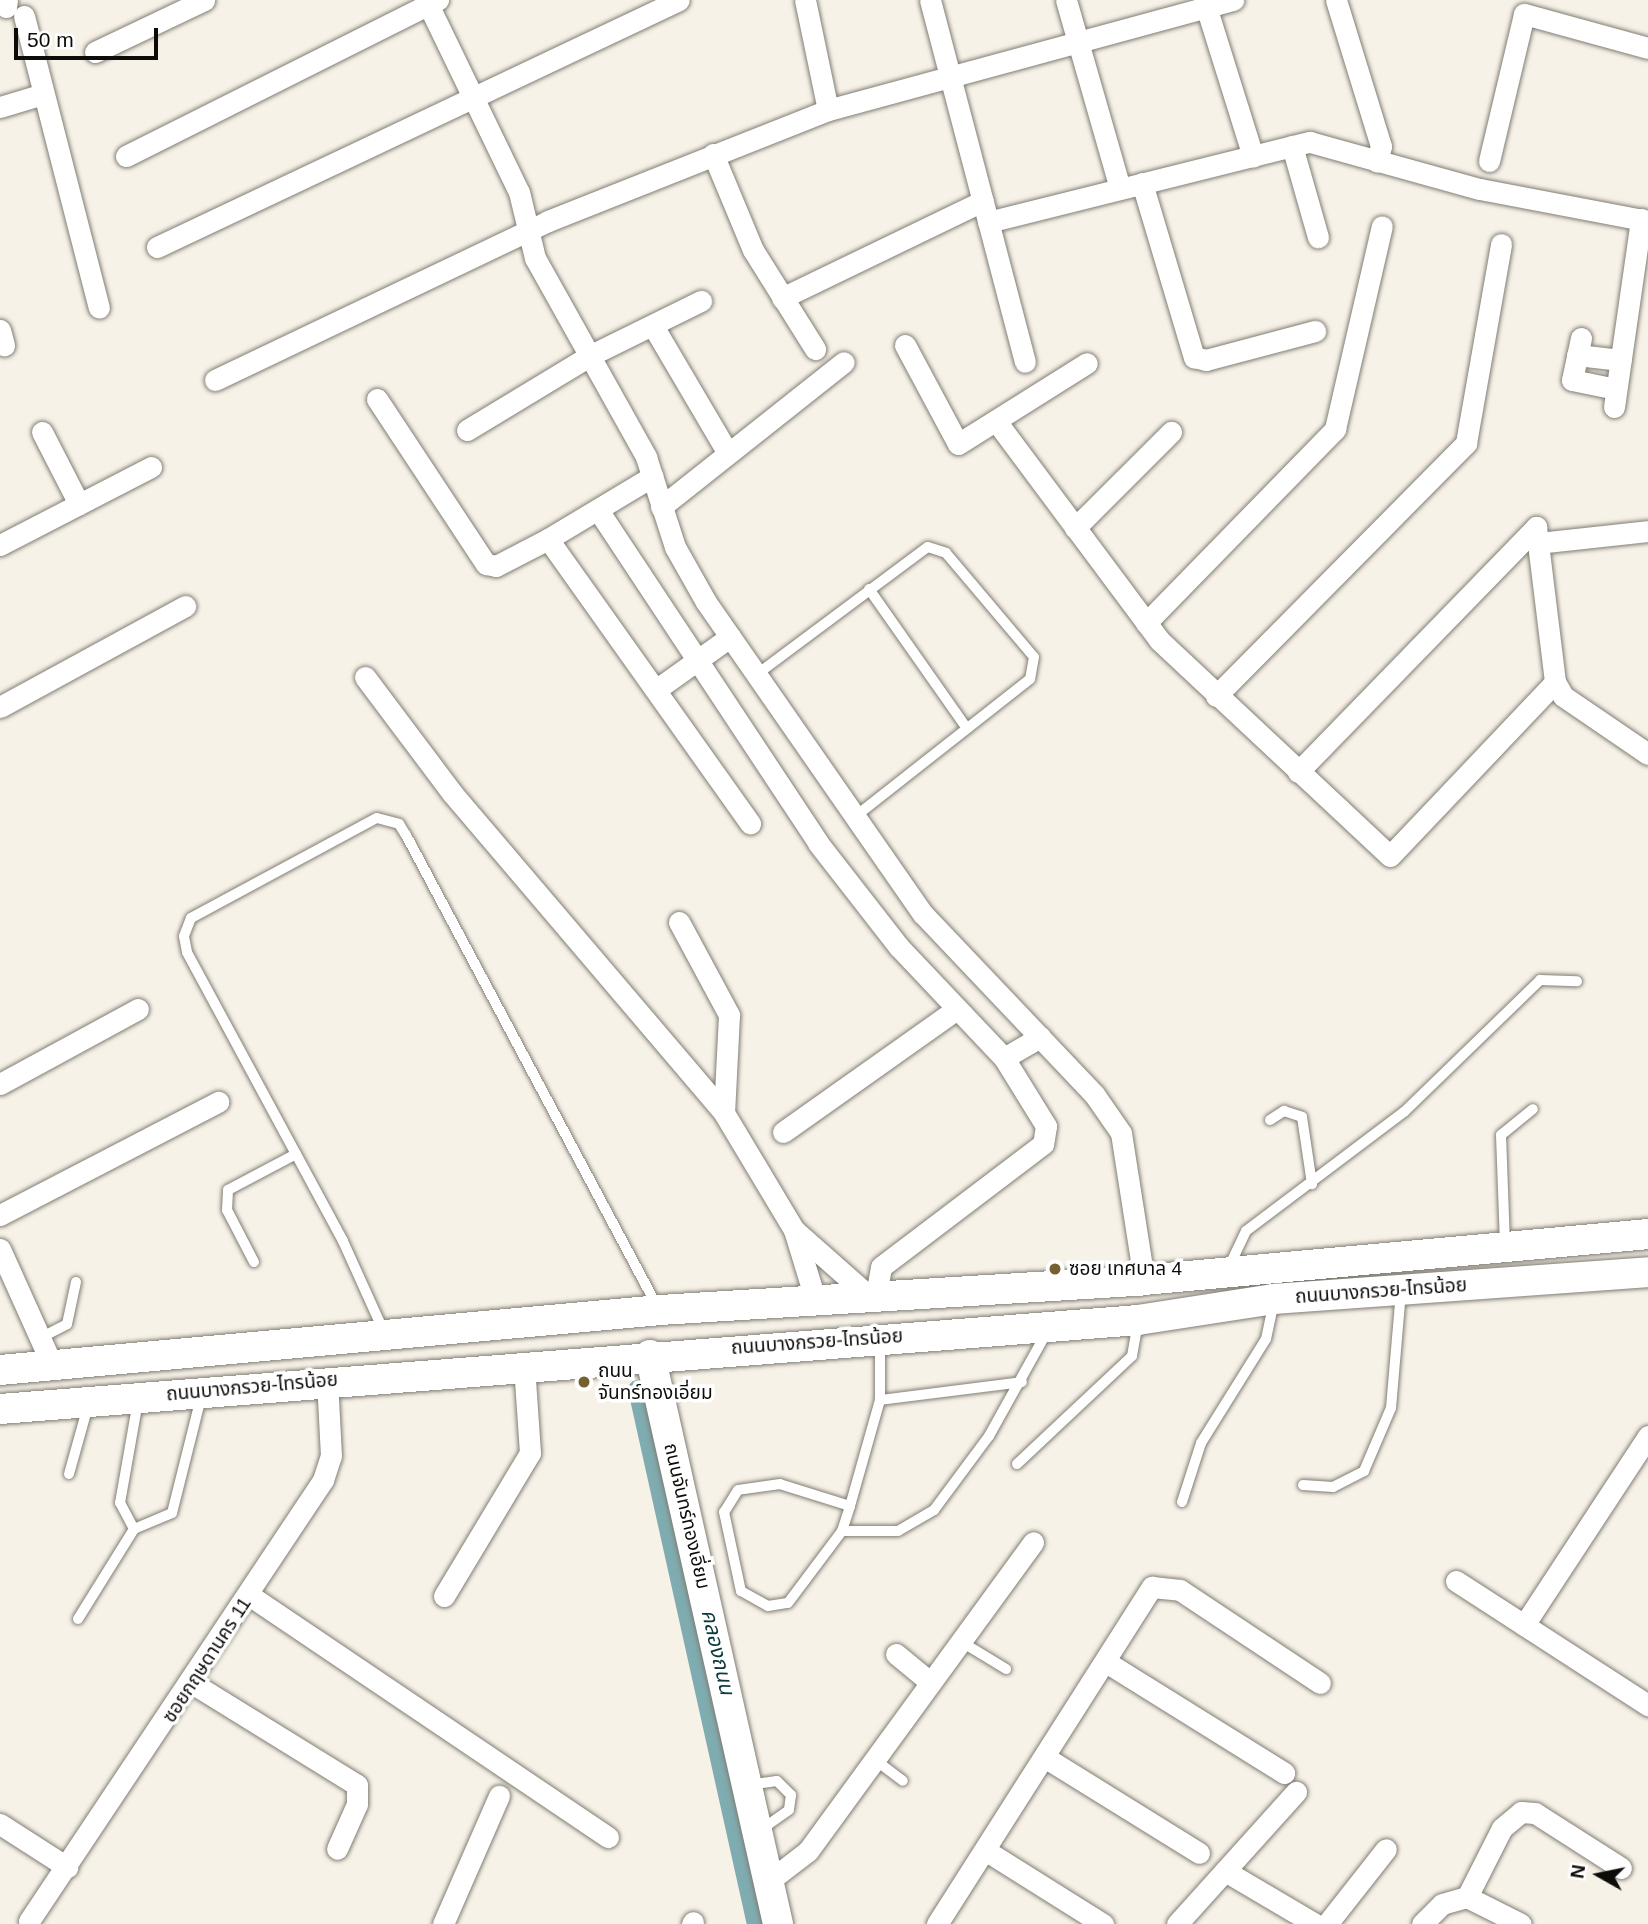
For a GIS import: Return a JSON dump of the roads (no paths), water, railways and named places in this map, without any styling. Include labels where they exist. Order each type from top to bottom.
[{"type":"main road","name":"ถนนบางกรวย-ไทรน้อย","points":[[0,1370],[388,1339],[660,1310],[1144,1280],[1639,1235],[1641,1272],[1274,1299],[1138,1320],[524,1364],[0,1409]]},
{"type":"main road","points":[[255,1350],[259,1387]]},
{"type":"main road","name":"ถนนจันทร์ทองเอี่ยม","points":[[650,1355],[778,1924]]},
{"type":"street","points":[[95,52],[204,0]]},
{"type":"street","points":[[157,247],[679,0]]},
{"type":"street","points":[[805,0],[828,110]]},
{"type":"street","points":[[930,0],[944,75],[985,211],[1025,362]]},
{"type":"street","points":[[1066,0],[1074,41],[1120,188]]},
{"type":"street","points":[[215,380],[524,232],[713,153],[828,110],[944,75],[1205,4],[1233,0]]},
{"type":"street","points":[[1336,0],[1381,146],[1377,162]]},
{"type":"street","points":[[126,156],[431,2],[519,192],[524,232],[653,475],[675,547],[730,637],[852,819],[923,914],[1040,1037],[1121,1133],[1144,1280]]},
{"type":"street","points":[[1205,4],[1253,156]]},
{"type":"street","points":[[12,8],[43,94],[99,308]]},
{"type":"street","points":[[1489,161],[1524,14],[1648,48]]},
{"type":"street","points":[[0,107],[43,94]]},
{"type":"street","points":[[782,298],[985,211],[1120,188],[1310,142],[1480,190],[1645,220],[1615,398],[1573,381],[1579,347],[1621,360]]},
{"type":"street","points":[[1292,146],[1318,237]]},
{"type":"street","points":[[713,153],[753,250],[815,349]]},
{"type":"street","points":[[1142,183],[1194,357],[1206,360],[1315,331]]},
{"type":"street","points":[[1146,623],[1335,429],[1382,226]]},
{"type":"street","points":[[1216,695],[1466,443],[1501,244]]},
{"type":"street","points":[[467,430],[589,356],[701,301]]},
{"type":"street","points":[[653,326],[726,450]]},
{"type":"street","points":[[905,345],[958,444],[1087,363]]},
{"type":"street","points":[[661,507],[726,450],[844,362]]},
{"type":"street","points":[[377,399],[476,556],[496,566],[548,539],[653,475]]},
{"type":"street","points":[[996,421],[1146,623],[1216,695],[1390,856],[1555,682]]},
{"type":"street","points":[[42,432],[79,504]]},
{"type":"street","points":[[1075,528],[1171,432]]},
{"type":"street","points":[[0,545],[151,467]]},
{"type":"street","points":[[598,510],[818,843],[957,1009],[1004,1058],[1046,1126],[1043,1144],[881,1267],[873,1296],[794,1230]]},
{"type":"street","points":[[1298,772],[1536,527],[1555,682],[1563,696],[1648,754]]},
{"type":"street","points":[[1538,543],[1648,531]]},
{"type":"street","points":[[548,539],[750,823]]},
{"type":"street","points":[[0,707],[185,606]]},
{"type":"street","points":[[657,689],[730,637]]},
{"type":"street","points":[[365,677],[452,793],[724,1113],[794,1230],[816,1302]]},
{"type":"street","points":[[679,922],[729,1016],[724,1113]]},
{"type":"street","points":[[0,1083],[138,1009]]},
{"type":"street","points":[[783,1132],[957,1009]]},
{"type":"street","points":[[1004,1058],[1040,1037]]},
{"type":"street","points":[[0,1215],[218,1102]]},
{"type":"street","points":[[0,1249],[42,1337],[53,1367]]},
{"type":"street","points":[[444,1596],[530,1453],[524,1364]]},
{"type":"street","name":"ซอยกฤษดานคร 11","points":[[29,1921],[192,1683],[328,1469],[327,1380]]},
{"type":"street","points":[[1524,1625],[1648,1436]]},
{"type":"street","points":[[769,1881],[808,1850],[1032,1542]]},
{"type":"street","points":[[1456,1581],[1648,1705]]},
{"type":"street","points":[[937,1924],[988,1852],[1106,1662],[1144,1594],[1170,1585],[1320,1683]]},
{"type":"street","points":[[249,1595],[608,1838]]},
{"type":"street","points":[[896,1654],[930,1682]]},
{"type":"street","points":[[1106,1662],[1284,1773]]},
{"type":"street","points":[[192,1683],[357,1785],[357,1804],[337,1849]]},
{"type":"street","points":[[1046,1758],[1199,1853]]},
{"type":"street","points":[[1177,1924],[1296,1792]]},
{"type":"street","points":[[443,1924],[499,1796]]},
{"type":"street","points":[[1467,1897],[1502,1828],[1521,1812],[1535,1813],[1621,1868]]},
{"type":"street","points":[[0,1824],[67,1867]]},
{"type":"street","points":[[1225,1871],[1326,1923],[1387,1849]]},
{"type":"street","points":[[988,1852],[1103,1924]]},
{"type":"street","points":[[1422,1924],[1442,1904],[1467,1897],[1521,1924]]},
{"type":"lane","points":[[755,675],[928,547],[941,549],[1034,657],[1030,679],[965,727],[852,819]]},
{"type":"lane","points":[[869,589],[965,727]]},
{"type":"lane","points":[[388,1339],[296,1154],[187,952],[186,926],[360,825],[391,821],[406,835],[660,1310]]},
{"type":"lane","points":[[1227,1272],[1246,1231],[1312,1184],[1404,1112],[1540,980],[1577,981]]},
{"type":"lane","points":[[1505,1247],[1502,1135],[1533,1108]]},
{"type":"lane","points":[[1270,1120],[1284,1111],[1301,1118],[1312,1184]]},
{"type":"lane","points":[[254,1262],[227,1210],[228,1190],[296,1154]]},
{"type":"lane","points":[[42,1337],[67,1324],[76,1282]]},
{"type":"lane","points":[[1303,1485],[1333,1488],[1364,1471],[1391,1408],[1401,1290]]},
{"type":"lane","points":[[1182,1502],[1201,1443],[1266,1339],[1274,1299]]},
{"type":"lane","points":[[1017,1464],[1132,1356],[1138,1320]]},
{"type":"lane","points":[[842,1531],[918,1524],[989,1436],[1022,1382],[1049,1327]]},
{"type":"lane","points":[[850,1506],[764,1485],[738,1490],[724,1512],[737,1585],[768,1606],[799,1595],[842,1531],[850,1506],[880,1400],[880,1337]]},
{"type":"lane","points":[[880,1400],[1022,1382]]},
{"type":"lane","points":[[78,1619],[135,1530],[172,1513],[203,1392]]},
{"type":"lane","points":[[135,1530],[120,1503],[139,1397]]},
{"type":"lane","points":[[69,1474],[89,1401]]},
{"type":"lane","points":[[960,1641],[1006,1669]]},
{"type":"lane","points":[[874,1759],[903,1781]]},
{"type":"lane","points":[[748,1785],[777,1781],[791,1795],[789,1810],[759,1831]]},
{"type":"waterway","name":"คลองถนน","points":[[637,1389],[756,1924]]},
{"type":"place","name":"ซอย เทศบาล 4","points":[[1055,1269]]},
{"type":"place","name":"ถนน จันทร์ทองเอี่ยม","points":[[584,1382]]}]
